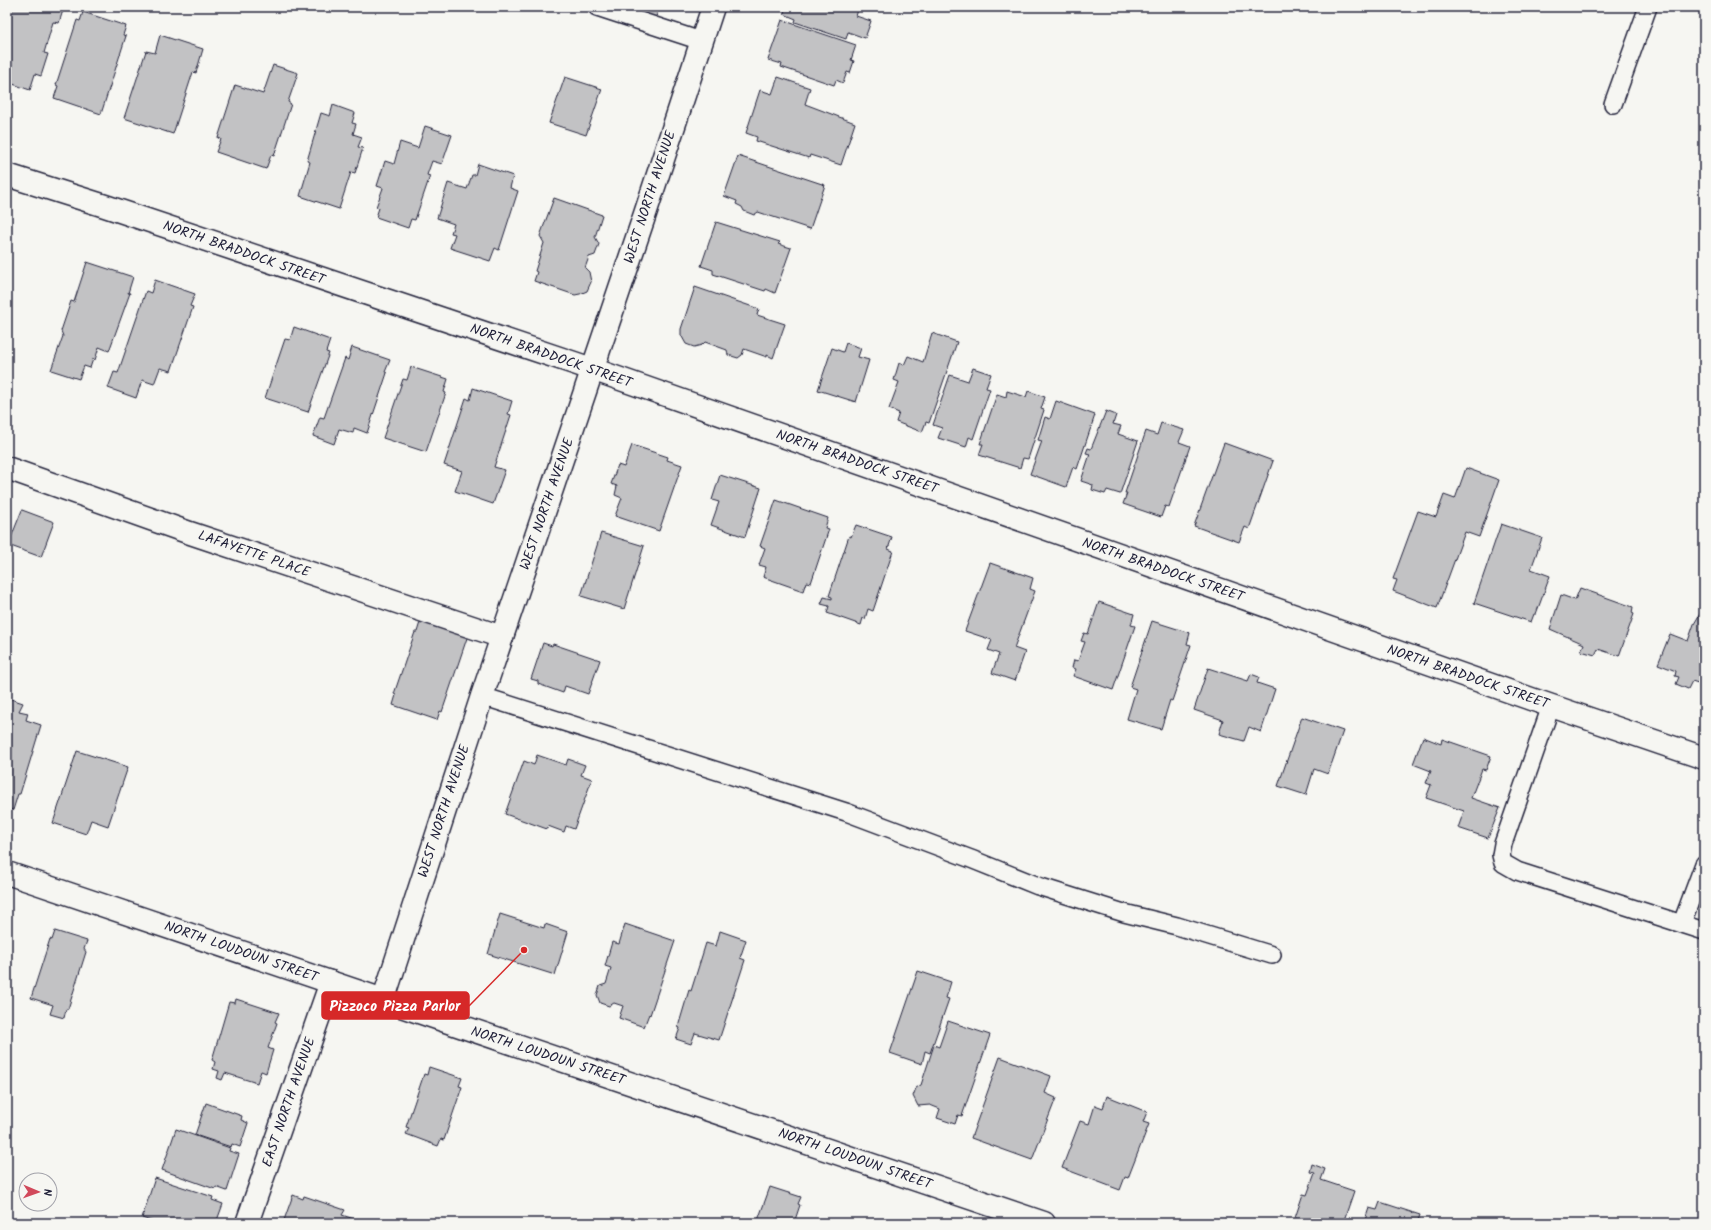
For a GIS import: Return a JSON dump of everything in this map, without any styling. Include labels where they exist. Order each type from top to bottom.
[{"type":"street","name":"WEST NORTH AVENUE","points":[[383,1001],[482,696],[645,214],[713,7]]},
{"type":"street","name":"NORTH BRADDOCK STREET","points":[[7,175],[105,206],[592,370],[1551,706],[1704,758]]},
{"type":"street","name":"LAFAYETTE PLACE","points":[[7,468],[195,534],[502,637]]},
{"type":"street","name":"NORTH LOUDOUN STREET","points":[[7,873],[1044,1223]]},
{"type":"street","name":"EAST NORTH AVENUE","points":[[247,1223],[331,982]]},
{"type":"lane","points":[[597,7],[701,41]]},
{"type":"lane","points":[[1613,104],[1648,7]]},
{"type":"lane","points":[[482,696],[846,812],[1038,886],[1124,913],[1177,926],[1272,955]]},
{"type":"lane","points":[[1551,706],[1503,844],[1501,854],[1503,863],[1517,871],[1704,931]]},
{"type":"lane","points":[[1682,923],[1704,864]]},
{"type":"building","points":[[7,7],[64,7],[59,23],[53,22],[44,53],[48,54],[41,76],[35,74],[30,90],[7,82]]},
{"type":"building","points":[[614,7],[659,7],[655,21]]},
{"type":"building","points":[[785,7],[859,7],[856,16],[871,21],[865,38],[848,32],[846,39],[795,22],[796,19],[784,14]]},
{"type":"building","points":[[83,12],[126,26],[123,35],[126,36],[101,114],[54,98],[58,86],[56,85],[77,20],[80,21]]},
{"type":"building","points":[[782,20],[856,45],[851,60],[854,61],[850,73],[847,72],[843,83],[836,80],[834,85],[781,67],[782,64],[768,60]]},
{"type":"building","points":[[160,35],[203,49],[196,73],[193,72],[173,134],[124,118],[146,51],[155,53]]},
{"type":"building","points":[[273,65],[298,73],[288,102],[291,104],[274,156],[271,155],[266,169],[216,152],[221,139],[218,138],[235,85],[263,94]]},
{"type":"building","points":[[565,77],[602,89],[586,135],[549,123]]},
{"type":"building","points":[[778,77],[810,88],[805,104],[855,123],[841,165],[810,155],[809,158],[756,141],[757,137],[746,133],[760,90],[772,94]]},
{"type":"building","points":[[333,105],[355,113],[352,123],[356,124],[353,134],[362,137],[358,147],[363,148],[355,173],[351,172],[339,209],[300,196],[310,162],[307,161],[321,113],[330,116]]},
{"type":"building","points":[[425,126],[452,135],[442,164],[432,161],[427,175],[430,176],[415,220],[411,219],[408,228],[376,217],[379,208],[376,207],[383,188],[377,186],[385,161],[394,164],[400,142],[418,148]]},
{"type":"building","points":[[738,156],[825,185],[810,229],[758,212],[754,215],[744,211],[742,207],[736,204],[737,201],[724,196]]},
{"type":"building","points":[[478,164],[513,176],[510,188],[518,191],[499,250],[495,248],[490,261],[450,248],[455,234],[451,233],[454,224],[437,218],[448,183],[467,189],[472,175],[475,175]]},
{"type":"building","points":[[554,198],[602,215],[595,237],[599,244],[595,255],[589,257],[585,268],[589,272],[591,282],[587,291],[580,294],[575,295],[534,281],[537,272],[535,271],[544,243],[540,236]]},
{"type":"building","points":[[716,222],[780,242],[778,244],[791,248],[775,293],[713,274],[713,270],[701,266]]},
{"type":"building","points":[[87,262],[133,277],[128,293],[130,293],[109,351],[99,347],[95,360],[93,359],[90,368],[84,366],[79,379],[51,370],[63,336],[61,331],[71,301],[74,302]]},
{"type":"building","points":[[155,280],[195,294],[190,306],[193,307],[171,371],[160,368],[154,384],[142,380],[136,398],[108,388],[114,372],[118,373],[146,291],[151,293]]},
{"type":"building","points":[[695,287],[759,309],[757,315],[785,324],[773,358],[744,349],[742,355],[738,358],[728,355],[727,350],[705,342],[702,345],[694,347],[686,344],[681,335],[681,329]]},
{"type":"building","points":[[294,327],[330,340],[326,352],[329,353],[308,412],[265,398],[285,339],[290,340]]},
{"type":"building","points":[[932,333],[957,342],[929,423],[926,422],[922,432],[896,422],[899,413],[889,409],[899,382],[894,380],[899,363],[904,365],[908,356],[923,362]]},
{"type":"building","points":[[846,343],[861,348],[858,357],[869,360],[856,402],[818,390],[832,348],[843,352]]},
{"type":"building","points":[[352,347],[390,360],[367,433],[354,428],[353,433],[339,429],[334,444],[313,436],[320,417],[324,418],[345,358],[348,360]]},
{"type":"building","points":[[411,367],[448,379],[444,392],[446,393],[426,452],[383,438],[403,379],[407,380]]},
{"type":"building","points":[[973,368],[991,374],[986,388],[990,389],[973,439],[969,437],[966,447],[938,438],[942,428],[933,425],[950,375],[968,381]]},
{"type":"building","points":[[473,388],[512,401],[508,414],[511,415],[494,467],[505,470],[493,504],[455,491],[462,471],[444,465],[466,398],[470,400]]},
{"type":"building","points":[[1007,391],[1026,397],[1028,391],[1045,397],[1041,409],[1044,410],[1028,459],[1023,458],[1020,468],[979,455],[983,444],[980,444],[997,394],[1006,397]]},
{"type":"building","points":[[1056,401],[1095,415],[1077,469],[1073,467],[1066,487],[1030,474],[1042,441],[1038,440],[1045,417],[1050,419]]},
{"type":"building","points":[[1106,411],[1116,415],[1113,424],[1121,426],[1118,434],[1138,441],[1120,494],[1107,490],[1105,494],[1092,490],[1093,485],[1081,481],[1090,454],[1086,453],[1088,448],[1091,449]]},
{"type":"building","points":[[1161,423],[1184,430],[1179,442],[1190,446],[1169,507],[1165,506],[1161,517],[1123,504],[1127,493],[1125,493],[1146,431],[1157,435]]},
{"type":"building","points":[[1224,443],[1273,461],[1249,529],[1245,527],[1239,542],[1194,526]]},
{"type":"building","points":[[632,445],[668,457],[667,460],[682,465],[659,531],[615,516],[622,498],[615,495],[617,486],[611,484],[618,465],[624,467]]},
{"type":"building","points":[[1466,468],[1499,480],[1479,537],[1465,532],[1437,608],[1393,591],[1397,580],[1393,579],[1418,511],[1436,517],[1444,495],[1455,499]]},
{"type":"building","points":[[720,475],[761,488],[745,537],[711,525],[719,502],[712,500]]},
{"type":"building","points":[[776,500],[828,518],[825,528],[829,529],[811,583],[806,582],[803,591],[763,577],[766,567],[759,565],[765,548],[760,546]]},
{"type":"building","points":[[22,510],[54,522],[41,557],[8,545]]},
{"type":"building","points":[[1501,524],[1542,538],[1531,569],[1550,576],[1536,614],[1534,614],[1531,622],[1474,603]]},
{"type":"building","points":[[856,525],[892,537],[888,549],[893,551],[873,611],[868,609],[865,619],[863,618],[861,625],[827,613],[829,606],[821,604],[824,597],[832,599],[832,597],[829,596],[849,536],[851,537]]},
{"type":"building","points":[[601,533],[644,546],[624,609],[581,596]]},
{"type":"building","points":[[990,563],[1033,578],[1030,589],[1035,591],[1014,648],[1025,652],[1015,681],[992,673],[999,654],[988,650],[992,640],[965,631]]},
{"type":"building","points":[[1580,588],[1633,607],[1632,613],[1634,614],[1619,656],[1598,649],[1595,655],[1581,651],[1584,644],[1550,629],[1561,595],[1575,600]]},
{"type":"building","points":[[1099,602],[1134,614],[1131,625],[1135,626],[1113,690],[1073,676],[1076,669],[1072,668],[1074,660],[1078,661],[1085,642],[1081,641],[1084,633],[1088,634]]},
{"type":"building","points":[[1704,607],[1704,685],[1692,681],[1688,689],[1676,684],[1679,677],[1675,676],[1676,671],[1658,664],[1670,634],[1688,641],[1694,624]]},
{"type":"building","points":[[421,619],[468,635],[442,712],[440,711],[437,720],[393,705],[396,695],[394,694],[415,632],[417,632]]},
{"type":"building","points":[[1152,621],[1190,633],[1187,644],[1191,645],[1172,701],[1170,700],[1161,729],[1127,719],[1136,689],[1130,687]]},
{"type":"building","points":[[543,643],[552,646],[553,644],[600,660],[588,694],[565,686],[563,693],[538,684],[538,681],[531,679]]},
{"type":"building","points":[[1208,668],[1248,681],[1251,674],[1259,677],[1257,683],[1275,689],[1261,732],[1249,727],[1244,741],[1219,734],[1223,720],[1194,710]]},
{"type":"building","points":[[8,698],[23,703],[19,711],[28,713],[26,720],[41,725],[20,794],[18,794],[13,810],[7,808]]},
{"type":"building","points":[[1302,717],[1343,731],[1328,774],[1314,769],[1306,795],[1278,786]]},
{"type":"building","points":[[1423,737],[1441,744],[1442,739],[1491,756],[1486,770],[1482,769],[1471,798],[1500,808],[1488,838],[1458,828],[1464,811],[1426,798],[1431,785],[1426,783],[1431,771],[1413,764]]},
{"type":"building","points":[[77,751],[128,767],[108,826],[91,820],[86,834],[53,823]]},
{"type":"building","points":[[537,755],[566,765],[568,759],[585,765],[581,775],[592,779],[574,829],[566,826],[564,832],[548,826],[547,829],[505,814],[524,761],[534,765]]},
{"type":"building","points":[[500,914],[544,928],[545,924],[568,932],[555,975],[488,954]]},
{"type":"building","points":[[625,924],[675,941],[650,1015],[649,1014],[644,1027],[619,1018],[623,1006],[614,1003],[609,1006],[600,1003],[597,995],[600,986],[606,984],[611,968],[605,966],[612,942],[619,944]]},
{"type":"building","points":[[55,931],[87,941],[84,949],[86,952],[64,1018],[50,1014],[53,1005],[31,998],[50,939],[52,940]]},
{"type":"building","points":[[720,931],[746,940],[740,958],[745,960],[719,1040],[695,1033],[691,1044],[676,1039],[680,1028],[678,1027],[689,990],[691,991],[706,943],[716,946]]},
{"type":"building","points":[[918,971],[951,982],[946,998],[949,999],[930,1053],[925,1051],[922,1064],[890,1053]]},
{"type":"building","points":[[236,999],[279,1013],[268,1048],[273,1050],[266,1073],[261,1071],[257,1083],[225,1073],[222,1080],[217,1078],[219,1071],[213,1069],[215,1062],[212,1060],[229,1002],[235,1003]]},
{"type":"building","points":[[948,1021],[990,1035],[962,1116],[958,1115],[955,1124],[937,1118],[940,1109],[930,1105],[918,1106],[913,1096],[916,1088],[921,1085],[934,1045],[939,1047]]},
{"type":"building","points":[[1000,1057],[1051,1076],[1045,1093],[1056,1098],[1032,1160],[971,1138]]},
{"type":"building","points":[[429,1067],[462,1078],[459,1086],[462,1087],[444,1140],[441,1139],[438,1146],[406,1134],[409,1128],[406,1127],[424,1074],[427,1075]]},
{"type":"building","points":[[1107,1096],[1147,1112],[1143,1122],[1149,1124],[1128,1178],[1125,1177],[1120,1190],[1062,1168],[1080,1121],[1089,1124],[1095,1105],[1103,1108]]},
{"type":"building","points":[[206,1103],[242,1116],[241,1120],[248,1123],[240,1147],[232,1144],[231,1147],[195,1135]]},
{"type":"building","points":[[176,1129],[230,1148],[229,1151],[239,1154],[227,1191],[216,1187],[215,1189],[162,1170]]},
{"type":"building","points":[[1312,1164],[1325,1169],[1321,1180],[1354,1191],[1343,1223],[1298,1223],[1299,1220],[1295,1218],[1303,1194],[1307,1195],[1315,1173],[1310,1172]]},
{"type":"building","points":[[155,1178],[213,1197],[212,1200],[223,1204],[216,1223],[157,1223],[142,1218]]},
{"type":"building","points":[[770,1187],[801,1197],[794,1223],[757,1223]]},
{"type":"building","points":[[293,1195],[303,1199],[304,1196],[345,1210],[342,1215],[360,1221],[359,1223],[283,1223]]},
{"type":"building","points":[[1380,1202],[1420,1215],[1417,1223],[1364,1223],[1369,1208],[1377,1210]]},
{"type":"place","name":"Pizzoco Pizza Parlor","points":[[524,950]]}]
